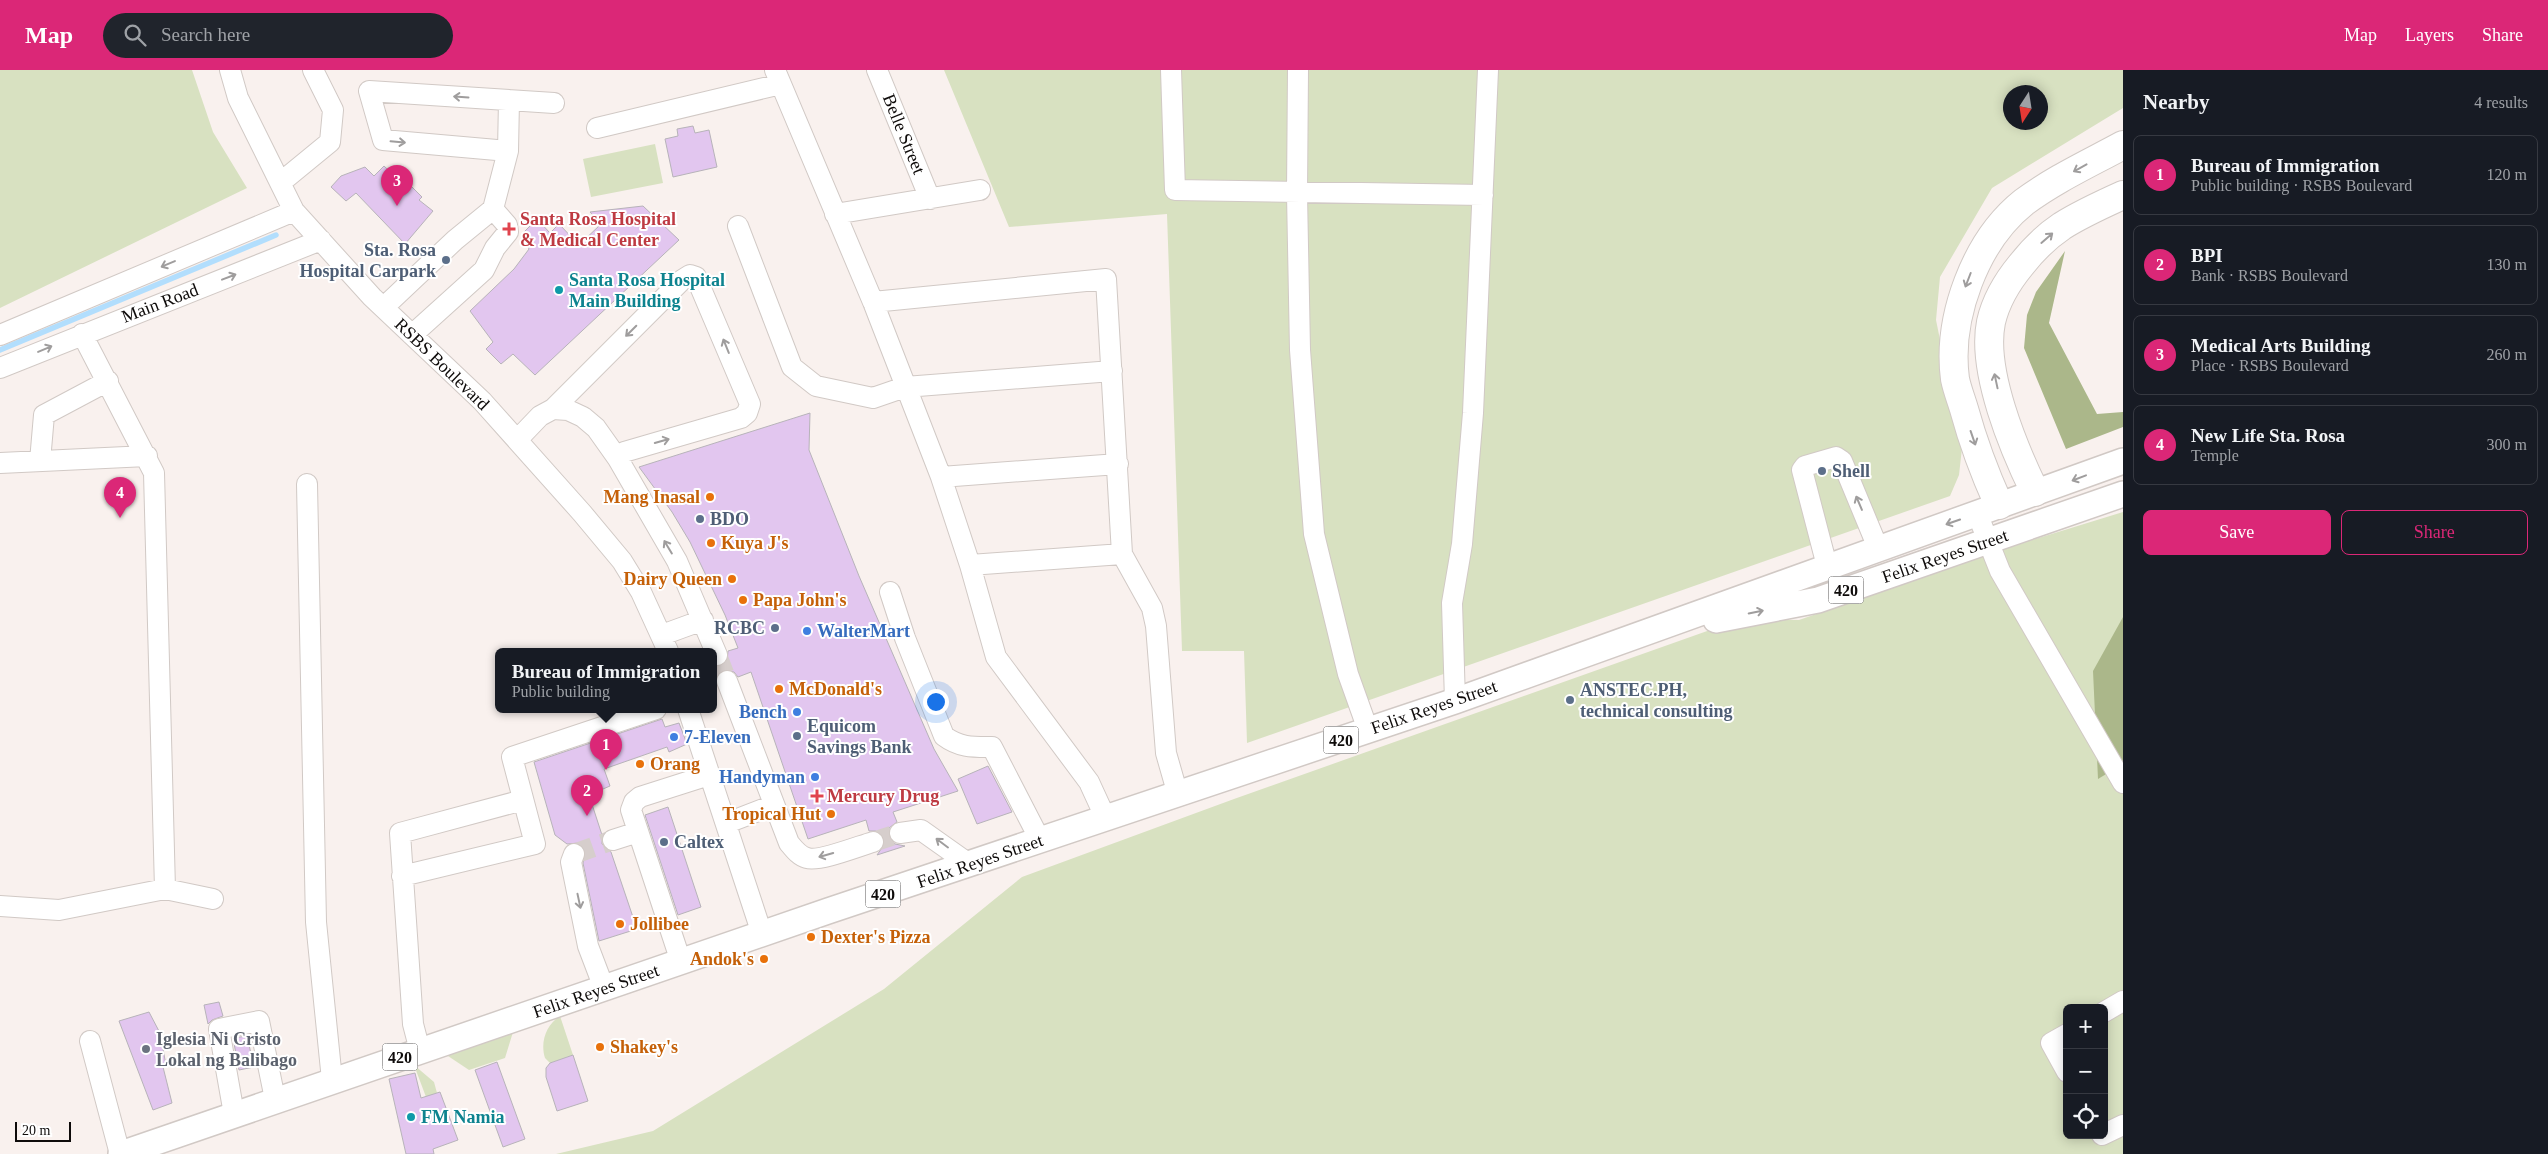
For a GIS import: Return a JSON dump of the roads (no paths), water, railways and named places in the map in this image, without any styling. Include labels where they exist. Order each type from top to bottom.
[{"type":"highway","points":[[1988,509],[1970,430],[1955,380],[1954,347],[1966,283],[1978,257],[1998,229],[2023,204],[2050,185],[2123,145]]},
{"type":"highway","points":[[2035,492],[2006,428],[1989,348],[1991,322],[1999,299],[2010,278],[2031,252],[2061,226],[2123,195]]},
{"type":"main road","name":"420","points":[[1988,509],[2123,461]]},
{"type":"main road","points":[[2035,492],[2046,520]]},
{"type":"main road","name":"420","points":[[2046,520],[2123,494]]},
{"type":"main road","points":[[1988,509],[1999,537]]},
{"type":"main road","name":"Felix Reyes Street","points":[[120,1154],[762,934],[1455,701],[1988,509]]},
{"type":"main road","name":"Felix Reyes Street","points":[[1640,635],[1818,600],[2046,520]]},
{"type":"street","name":"RSBS Boulevard","points":[[230,70],[238,98],[294,211],[384,307],[482,401],[622,561],[641,592],[665,643]]},
{"type":"street","points":[[280,183],[330,142],[333,110],[313,70]]},
{"type":"street","name":"Belle Street","points":[[877,70],[930,199]]},
{"type":"street","points":[[1171,70],[1175,190],[1297,194],[1483,195]]},
{"type":"street","points":[[1298,70],[1297,194],[1300,350],[1314,534],[1348,674],[1368,730]]},
{"type":"street","points":[[1455,701],[1452,603],[1462,544],[1473,413],[1488,70]]},
{"type":"street","points":[[597,128],[778,77],[873,302],[941,477],[970,565],[996,657],[1089,782],[1106,819]]},
{"type":"street","points":[[508,150],[383,140],[369,91],[554,103]]},
{"type":"street","points":[[384,307],[455,240],[493,209],[508,150],[509,100]]},
{"type":"street","points":[[835,214],[980,190]]},
{"type":"street","points":[[412,335],[484,270],[495,248],[508,232],[507,225],[493,209]]},
{"type":"street","name":"Main Road","points":[[0,334],[294,211]]},
{"type":"street","points":[[738,226],[792,367],[816,386],[873,398],[905,387],[1112,371]]},
{"type":"street","name":"Main Road","points":[[0,368],[321,240]]},
{"type":"street","points":[[518,440],[540,416],[553,409],[682,280],[690,276],[696,277],[750,404],[747,413],[741,418],[624,452],[618,459]]},
{"type":"street","points":[[873,302],[1106,279],[1122,554],[1152,608],[1156,626],[1166,753],[1178,795]]},
{"type":"street","points":[[82,334],[147,456],[154,473],[156,491],[165,889]]},
{"type":"street","points":[[40,461],[44,415],[108,381]]},
{"type":"street","points":[[553,409],[568,410],[583,417],[596,428],[618,459],[677,561],[714,648]]},
{"type":"street","points":[[0,463],[147,456]]},
{"type":"street","points":[[1826,566],[1802,470],[1804,466],[1836,457],[1842,461],[1878,548]]},
{"type":"street","points":[[941,477],[1118,464]]},
{"type":"street","points":[[307,484],[316,922],[332,1080]]},
{"type":"street","points":[[1999,537],[2000,570],[2123,782]]},
{"type":"street","points":[[970,565],[1122,554]]},
{"type":"street","points":[[890,592],[905,638],[944,736],[954,744],[969,747],[992,747],[1040,840]]},
{"type":"street","points":[[665,643],[703,620]]},
{"type":"street","points":[[727,681],[788,843],[798,853],[808,859],[820,858],[873,842]]},
{"type":"street","points":[[402,876],[535,844],[512,757],[644,713]]},
{"type":"street","points":[[689,713],[762,934]]},
{"type":"street","points":[[681,962],[631,810],[634,802],[640,797],[709,775]]},
{"type":"street","points":[[420,1051],[413,1024],[400,833],[523,800]]},
{"type":"street","points":[[727,823],[774,805]]},
{"type":"street","points":[[900,833],[912,830],[929,834],[969,864]]},
{"type":"street","points":[[613,840],[638,832]]},
{"type":"street","points":[[574,854],[571,862],[588,946],[604,988]]},
{"type":"street","points":[[0,906],[59,910],[165,889],[212,898]]},
{"type":"street","points":[[2108,1010],[2123,1001]]},
{"type":"street","points":[[234,1114],[219,1029],[259,1021],[275,1100]]},
{"type":"street","points":[[2063,1036],[2051,1043],[2063,1065]]},
{"type":"street","points":[[90,1041],[120,1154]]},
{"type":"street","points":[[2108,1132],[2123,1125]]},
{"type":"waterway","points":[[0,350],[276,235]]},
{"type":"tunnel","points":[[717,655],[727,681]]},
{"type":"tunnel","points":[[873,842],[900,833]]},
{"type":"tunnel","points":[[574,854],[613,840]]},
{"type":"place","name":"Medical Arts Building","points":[[397,206]]},
{"type":"place","name":"Santa Rosa Hospital & Medical Center","points":[[509,229]]},
{"type":"place","name":"Sta. Rosa Hospital Carpark","points":[[446,260]]},
{"type":"place","name":"Santa Rosa Hospital Main Building","points":[[559,290]]},
{"type":"place","name":"Shell","points":[[1822,471]]},
{"type":"place","name":"Mang Inasal","points":[[710,497]]},
{"type":"place","name":"New Life Sta. Rosa","points":[[120,518]]},
{"type":"place","name":"BDO","points":[[700,519]]},
{"type":"place","name":"Kuya J's","points":[[711,543]]},
{"type":"place","name":"Dairy Queen","points":[[732,579]]},
{"type":"place","name":"Papa John's","points":[[743,600]]},
{"type":"place","name":"RCBC","points":[[775,628]]},
{"type":"place","name":"WalterMart","points":[[807,631]]},
{"type":"place","name":"McDonald's","points":[[779,689]]},
{"type":"place","name":"ANSTEC.PH, technical consulting","points":[[1570,700]]},
{"type":"place","name":"Bench","points":[[797,712]]},
{"type":"place","name":"Equicom Savings Bank","points":[[797,736]]},
{"type":"place","name":"7-Eleven","points":[[674,737]]},
{"type":"place","name":"Orang","points":[[640,764]]},
{"type":"place","name":"Bureau of Immigration","points":[[606,770]]},
{"type":"place","name":"Handyman","points":[[815,777]]},
{"type":"place","name":"Mercury Drug","points":[[817,796]]},
{"type":"place","name":"Tropical Hut","points":[[831,814]]},
{"type":"place","name":"BPI","points":[[587,816]]},
{"type":"place","name":"Caltex","points":[[664,842]]},
{"type":"place","name":"Jollibee","points":[[620,924]]},
{"type":"place","name":"Dexter's Pizza","points":[[811,937]]},
{"type":"place","name":"Andok's","points":[[764,959]]},
{"type":"place","name":"Shakey's","points":[[600,1047]]},
{"type":"place","name":"Iglesia Ni Cristo Lokal ng Balibago","points":[[146,1049]]},
{"type":"place","name":"FM Namia","points":[[411,1117]]}]
